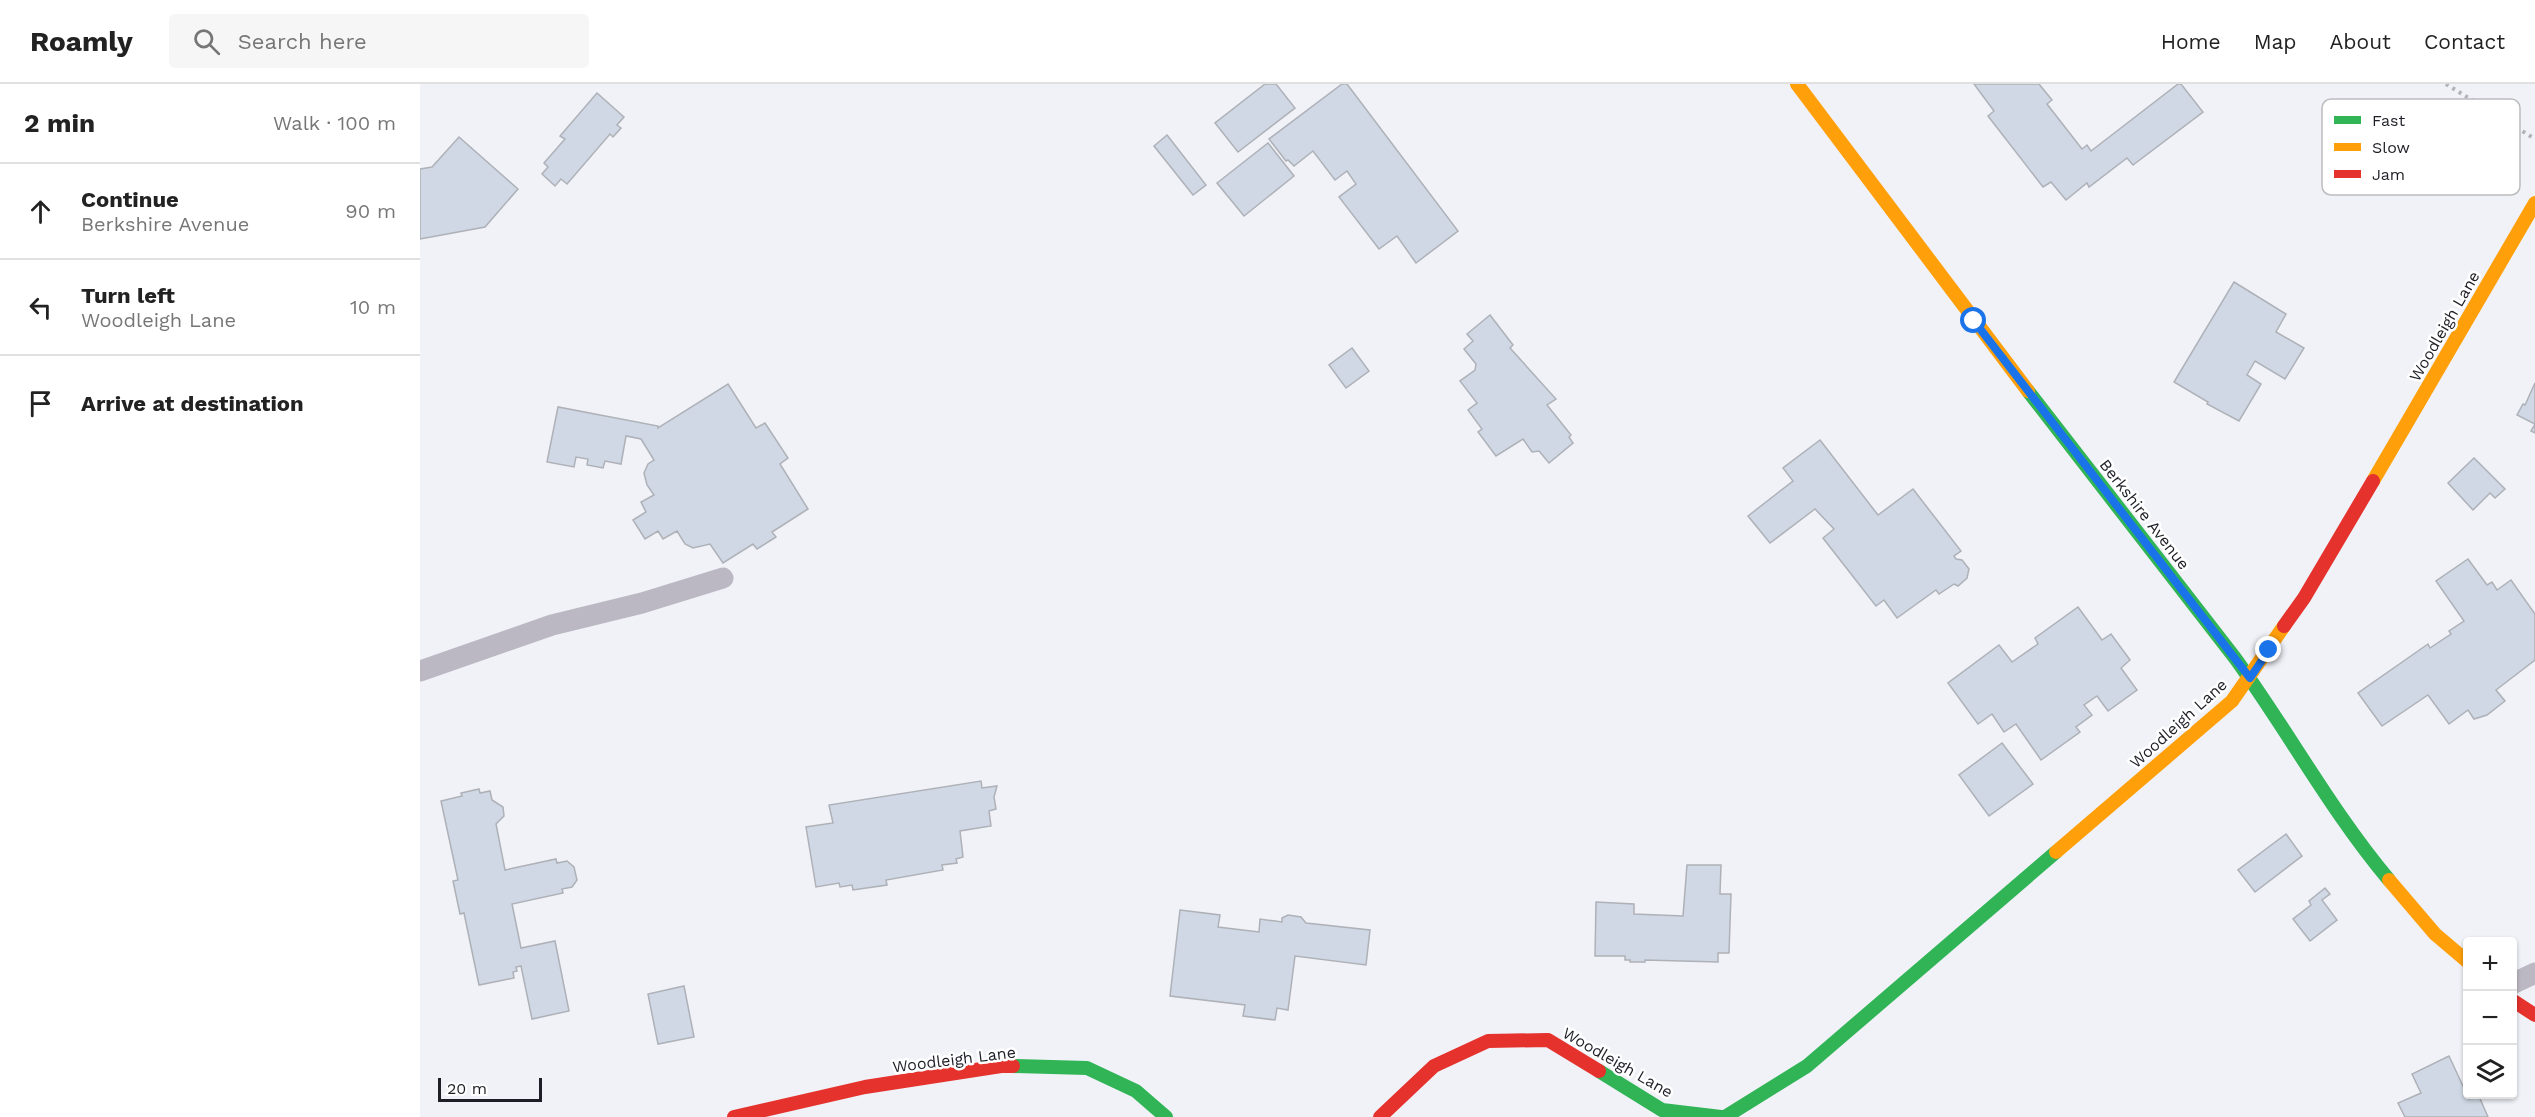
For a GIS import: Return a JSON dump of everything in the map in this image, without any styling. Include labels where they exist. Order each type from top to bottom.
[{"type":"street","name":"Berkshire Avenue","points":[[1797,84],[1974,321],[2250,678],[2357,842],[2435,934],[2463,958]]},
{"type":"street","name":"Woodleigh Lane","points":[[1380,1117],[1434,1066],[1488,1041],[1548,1040],[1662,1110],[1723,1117],[1807,1066],[2232,701],[2304,598],[2535,203]]},
{"type":"street","points":[[2517,1003],[2535,1015]]},
{"type":"street","name":"Woodleigh Lane","points":[[734,1117],[865,1087],[1001,1066],[1087,1068],[1136,1091],[1166,1117]]},
{"type":"lane","points":[[420,671],[552,625],[642,603],[723,578]]},
{"type":"lane","points":[[2517,982],[2535,973]]},
{"type":"path","points":[[2446,84],[2470,99]]},
{"type":"path","points":[[2520,130],[2535,139]]},
{"type":"building","points":[[1265,84],[1276,84],[1295,108],[1238,152],[1215,123]]},
{"type":"building","points":[[1342,84],[1347,84],[1458,231],[1416,263],[1397,236],[1379,249],[1339,197],[1356,184],[1347,171],[1335,180],[1313,151],[1294,166],[1288,160],[1286,161],[1269,139]]},
{"type":"building","points":[[1974,84],[2039,84],[2052,100],[2047,104],[2082,149],[2087,145],[2091,151],[2178,84],[2181,84],[2203,112],[2133,165],[2127,158],[2089,187],[2087,183],[2066,200],[2051,182],[2043,187],[1988,116],[1994,111]]},
{"type":"building","points":[[597,93],[624,117],[617,125],[621,128],[613,137],[610,134],[567,184],[561,179],[555,186],[542,174],[548,167],[544,163],[565,139],[560,136]]},
{"type":"building","points":[[1167,135],[1206,185],[1193,195],[1154,146]]},
{"type":"building","points":[[459,137],[518,189],[485,227],[420,239],[420,169],[432,167]]},
{"type":"building","points":[[1268,143],[1294,176],[1244,216],[1217,183]]},
{"type":"building","points":[[2234,282],[2286,314],[2276,332],[2304,348],[2285,379],[2255,361],[2247,375],[2261,384],[2239,421],[2207,404],[2208,402],[2174,382]]},
{"type":"building","points":[[1490,315],[1513,345],[1510,348],[1556,399],[1547,405],[1571,435],[1569,437],[1573,443],[1549,463],[1539,451],[1532,452],[1523,439],[1496,456],[1478,432],[1482,429],[1468,410],[1477,403],[1460,381],[1475,370],[1476,364],[1464,349],[1473,341],[1467,334]]},
{"type":"building","points":[[1352,348],[1369,371],[1346,388],[1329,365]]},
{"type":"building","points":[[2535,383],[2535,424],[2517,415],[2523,404],[2525,405]]},
{"type":"building","points":[[728,384],[756,428],[765,423],[788,458],[780,464],[808,509],[772,532],[776,537],[757,549],[753,544],[723,563],[710,544],[693,548],[685,544],[677,531],[663,539],[658,531],[645,539],[633,520],[646,512],[641,502],[654,495],[647,485],[644,473],[648,464],[654,460],[641,439],[626,436],[621,464],[605,461],[603,468],[587,465],[588,459],[576,457],[574,467],[547,462],[558,407],[658,426],[658,428]]},
{"type":"building","points":[[1820,440],[1878,515],[1913,489],[1961,551],[1954,556],[1962,560],[1969,569],[1967,578],[1958,586],[1954,584],[1939,594],[1936,590],[1897,618],[1884,600],[1876,606],[1823,538],[1834,529],[1815,509],[1770,543],[1748,516],[1793,481],[1783,468]]},
{"type":"building","points":[[2474,458],[2505,489],[2495,498],[2490,493],[2473,510],[2448,483]]},
{"type":"building","points":[[2468,559],[2487,585],[2492,582],[2497,590],[2511,580],[2535,614],[2535,660],[2496,690],[2505,701],[2487,715],[2474,719],[2468,710],[2449,724],[2428,695],[2382,726],[2358,693],[2428,644],[2430,648],[2451,634],[2449,631],[2464,621],[2436,581]]},
{"type":"building","points":[[2078,607],[2102,640],[2111,634],[2130,660],[2121,668],[2137,690],[2108,711],[2097,696],[2084,705],[2092,715],[2076,727],[2080,732],[2041,760],[2016,724],[2004,732],[1992,714],[1978,724],[1948,683],[1999,645],[2012,662],[2038,644],[2035,638]]},
{"type":"building","points":[[2002,743],[2033,784],[1989,816],[1959,775]]},
{"type":"building","points":[[981,781],[982,788],[997,786],[994,797],[996,809],[989,811],[991,826],[960,831],[963,857],[956,859],[957,863],[942,865],[943,870],[886,880],[887,885],[853,890],[852,885],[840,887],[839,883],[816,887],[806,827],[833,823],[829,805]]},
{"type":"building","points":[[479,789],[480,793],[490,791],[492,800],[503,807],[504,816],[496,824],[505,870],[556,859],[557,863],[567,861],[574,867],[577,880],[572,887],[562,889],[563,893],[512,904],[521,948],[555,941],[569,1011],[532,1019],[521,966],[516,967],[517,971],[513,972],[514,978],[479,985],[464,913],[460,914],[453,881],[458,880],[441,801]]},
{"type":"building","points":[[2286,834],[2302,856],[2255,892],[2238,870]]},
{"type":"building","points":[[1687,865],[1721,865],[1720,894],[1731,894],[1729,953],[1718,953],[1718,962],[1645,960],[1645,962],[1630,962],[1630,960],[1625,960],[1625,956],[1595,956],[1596,902],[1634,904],[1634,914],[1683,916]]},
{"type":"building","points":[[2325,888],[2330,894],[2322,900],[2337,920],[2310,941],[2293,919],[2311,905],[2309,901]]},
{"type":"building","points":[[1180,910],[1220,915],[1218,927],[1259,932],[1260,919],[1282,922],[1282,918],[1288,915],[1301,917],[1306,923],[1370,930],[1366,965],[1295,956],[1288,1010],[1277,1008],[1275,1020],[1243,1016],[1245,1005],[1170,996]]},
{"type":"building","points":[[684,986],[694,1037],[658,1044],[648,994]]},
{"type":"building","points":[[2449,1056],[2463,1086],[2463,1099],[2480,1099],[2488,1117],[2405,1117],[2398,1103],[2421,1093],[2412,1074]]},
{"type":"traffic: fast","points":[[2028,391],[2235,658],[2329,799],[2389,880]]},
{"type":"traffic: fast","points":[[1725,1117],[1807,1066],[2056,852]]},
{"type":"traffic: fast","points":[[1013,1066],[1087,1068],[1136,1091],[1166,1117]]},
{"type":"traffic: fast","points":[[1599,1071],[1662,1110],[1721,1117]]},
{"type":"traffic: slow","points":[[1797,84],[2028,391]]},
{"type":"traffic: slow","points":[[2373,481],[2535,203]]},
{"type":"traffic: slow","points":[[2056,852],[2232,701],[2284,626]]},
{"type":"traffic: slow","points":[[2389,880],[2435,934],[2463,958]]},
{"type":"traffic: jam","points":[[2284,626],[2304,598],[2373,481]]},
{"type":"traffic: jam","points":[[2517,1003],[2535,1015]]},
{"type":"traffic: jam","points":[[1380,1117],[1434,1066],[1488,1041],[1548,1040],[1599,1071]]},
{"type":"traffic: jam","points":[[734,1117],[865,1087],[1013,1066]]},
{"type":"route","points":[[1974,321],[2250,678],[2269,650]]}]
